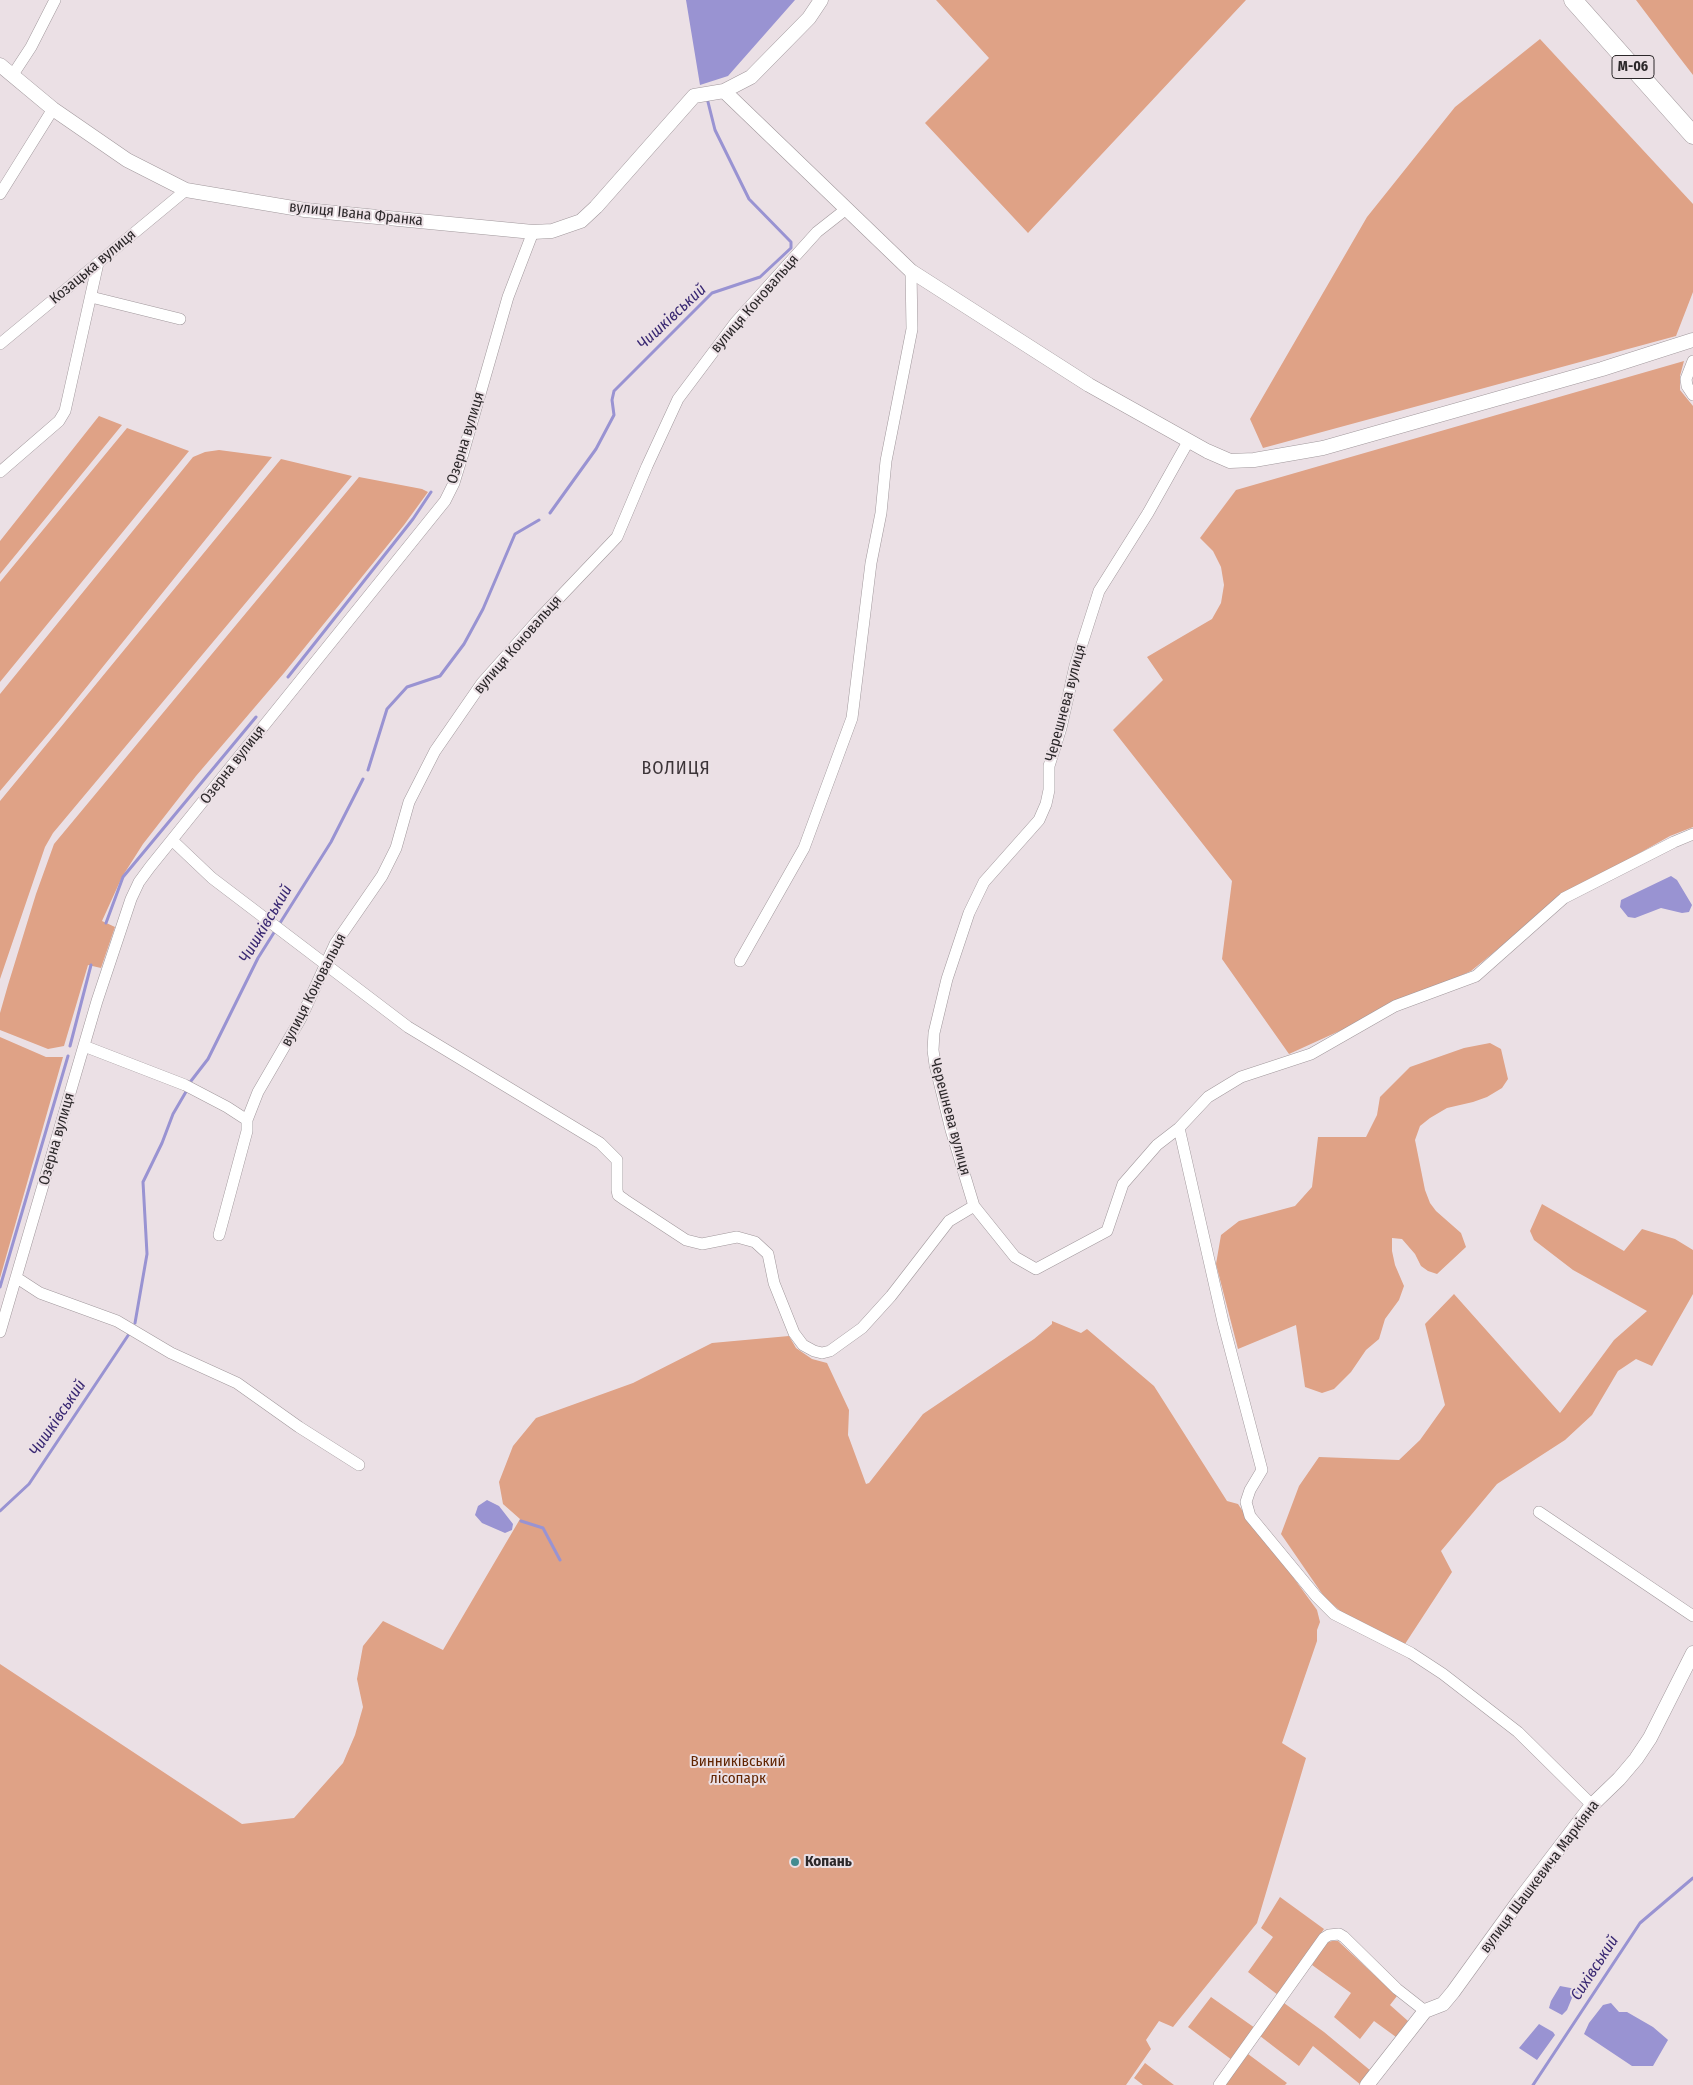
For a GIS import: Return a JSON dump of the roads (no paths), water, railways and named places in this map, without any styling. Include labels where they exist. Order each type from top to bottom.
[{"type":"highway","name":"М-06","points":[[1573,0],[1693,135]]},
{"type":"street","points":[[12,76],[31,47],[55,0]]},
{"type":"street","points":[[821,0],[810,18],[751,77],[721,92],[910,271],[1089,385],[1230,461],[1254,460],[1323,448],[1518,393],[1693,340]]},
{"type":"street","name":"вулиця Івана Франка","points":[[0,65],[53,109],[127,160],[186,190],[305,210],[533,232],[562,229],[581,221],[698,95],[721,92]]},
{"type":"street","points":[[0,194],[53,109]]},
{"type":"street","name":"Козацька вулиця","points":[[0,344],[186,190]]},
{"type":"street","name":"вулиця Коновальця","points":[[219,1235],[247,1131],[247,1120],[258,1092],[301,1018],[335,944],[386,869],[396,848],[409,802],[435,751],[482,683],[538,620],[617,537],[678,399],[735,323],[817,232],[845,210]]},
{"type":"street","name":"Озерна вулиця","points":[[0,1332],[84,1046],[131,899],[139,882],[445,501],[454,483],[508,297],[533,232]]},
{"type":"street","points":[[0,472],[59,421],[65,411],[98,263]]},
{"type":"street","points":[[740,961],[804,848],[852,718],[871,563],[881,513],[886,461],[912,329],[910,271]]},
{"type":"street","points":[[90,297],[180,319]]},
{"type":"street","points":[[1693,362],[1686,379],[1687,386],[1693,395]]},
{"type":"street","name":"Черешнева вулиця","points":[[1179,1128],[1157,1145],[1123,1184],[1107,1231],[1036,1269],[1015,1257],[974,1206],[951,1130],[932,1050],[934,1033],[947,979],[969,913],[984,882],[1039,820],[1046,804],[1049,790],[1049,766],[1061,728],[1075,666],[1099,591],[1148,512],[1189,440]]},
{"type":"street","points":[[1592,1805],[1518,1732],[1444,1674],[1411,1653],[1334,1614],[1316,1596],[1250,1516],[1246,1502],[1250,1490],[1262,1470],[1223,1322],[1179,1128],[1208,1097],[1241,1077],[1311,1054],[1395,1006],[1476,976],[1564,898],[1693,834]]},
{"type":"street","points":[[173,841],[212,878],[276,929],[408,1027],[600,1143],[617,1160],[618,1195],[686,1240],[702,1244],[737,1238],[755,1242],[768,1254],[776,1291],[794,1333],[803,1344],[814,1351],[822,1354],[830,1352],[862,1328],[891,1296],[948,1221],[974,1206]]},
{"type":"street","points":[[84,1046],[185,1085],[247,1120]]},
{"type":"street","points":[[17,1278],[40,1293],[117,1321],[171,1353],[236,1383],[299,1427],[360,1465]]},
{"type":"street","points":[[1539,1512],[1693,1616]]},
{"type":"street","name":"вулиця Шашкевича Маркіяна","points":[[1367,2085],[1425,2011],[1443,2004],[1453,1992],[1521,1898],[1592,1805],[1619,1779],[1650,1738],[1693,1653]]},
{"type":"street","points":[[1219,2085],[1324,1938],[1329,1934],[1339,1934],[1344,1937],[1398,1989],[1425,2011]]},
{"type":"waterway","name":"Чишківський","points":[[550,513],[596,449],[614,415],[612,400],[614,391],[712,293],[760,277],[791,248],[791,242],[749,199],[715,130],[707,98]]},
{"type":"waterway","points":[[288,677],[413,519],[431,492]]},
{"type":"waterway","name":"Чишківський","points":[[368,770],[387,709],[407,687],[440,676],[464,644],[483,609],[515,534],[539,520]]},
{"type":"waterway","points":[[106,923],[123,877],[256,717]]},
{"type":"waterway","name":"Чишківський","points":[[191,1081],[208,1059],[258,958],[331,842],[363,779]]},
{"type":"waterway","points":[[70,1046],[91,965]]},
{"type":"waterway","points":[[0,1287],[68,1056]]},
{"type":"waterway","name":"Чишківський","points":[[135,1323],[147,1254],[143,1182],[162,1143],[173,1114],[187,1090]]},
{"type":"waterway","name":"Чишківський","points":[[0,1511],[29,1484],[129,1334]]},
{"type":"waterway","points":[[521,1521],[543,1528],[560,1560]]},
{"type":"waterway","name":"Сихівський","points":[[1533,2085],[1640,1923],[1693,1878]]},
{"type":"place","name":"Копань","points":[[795,1862]]},
{"type":"district","name":"ВОЛИЦЯ","points":[[676,769]]},
{"type":"park label","name":"Винниківський лісопарк","points":[[738,1770]]}]
